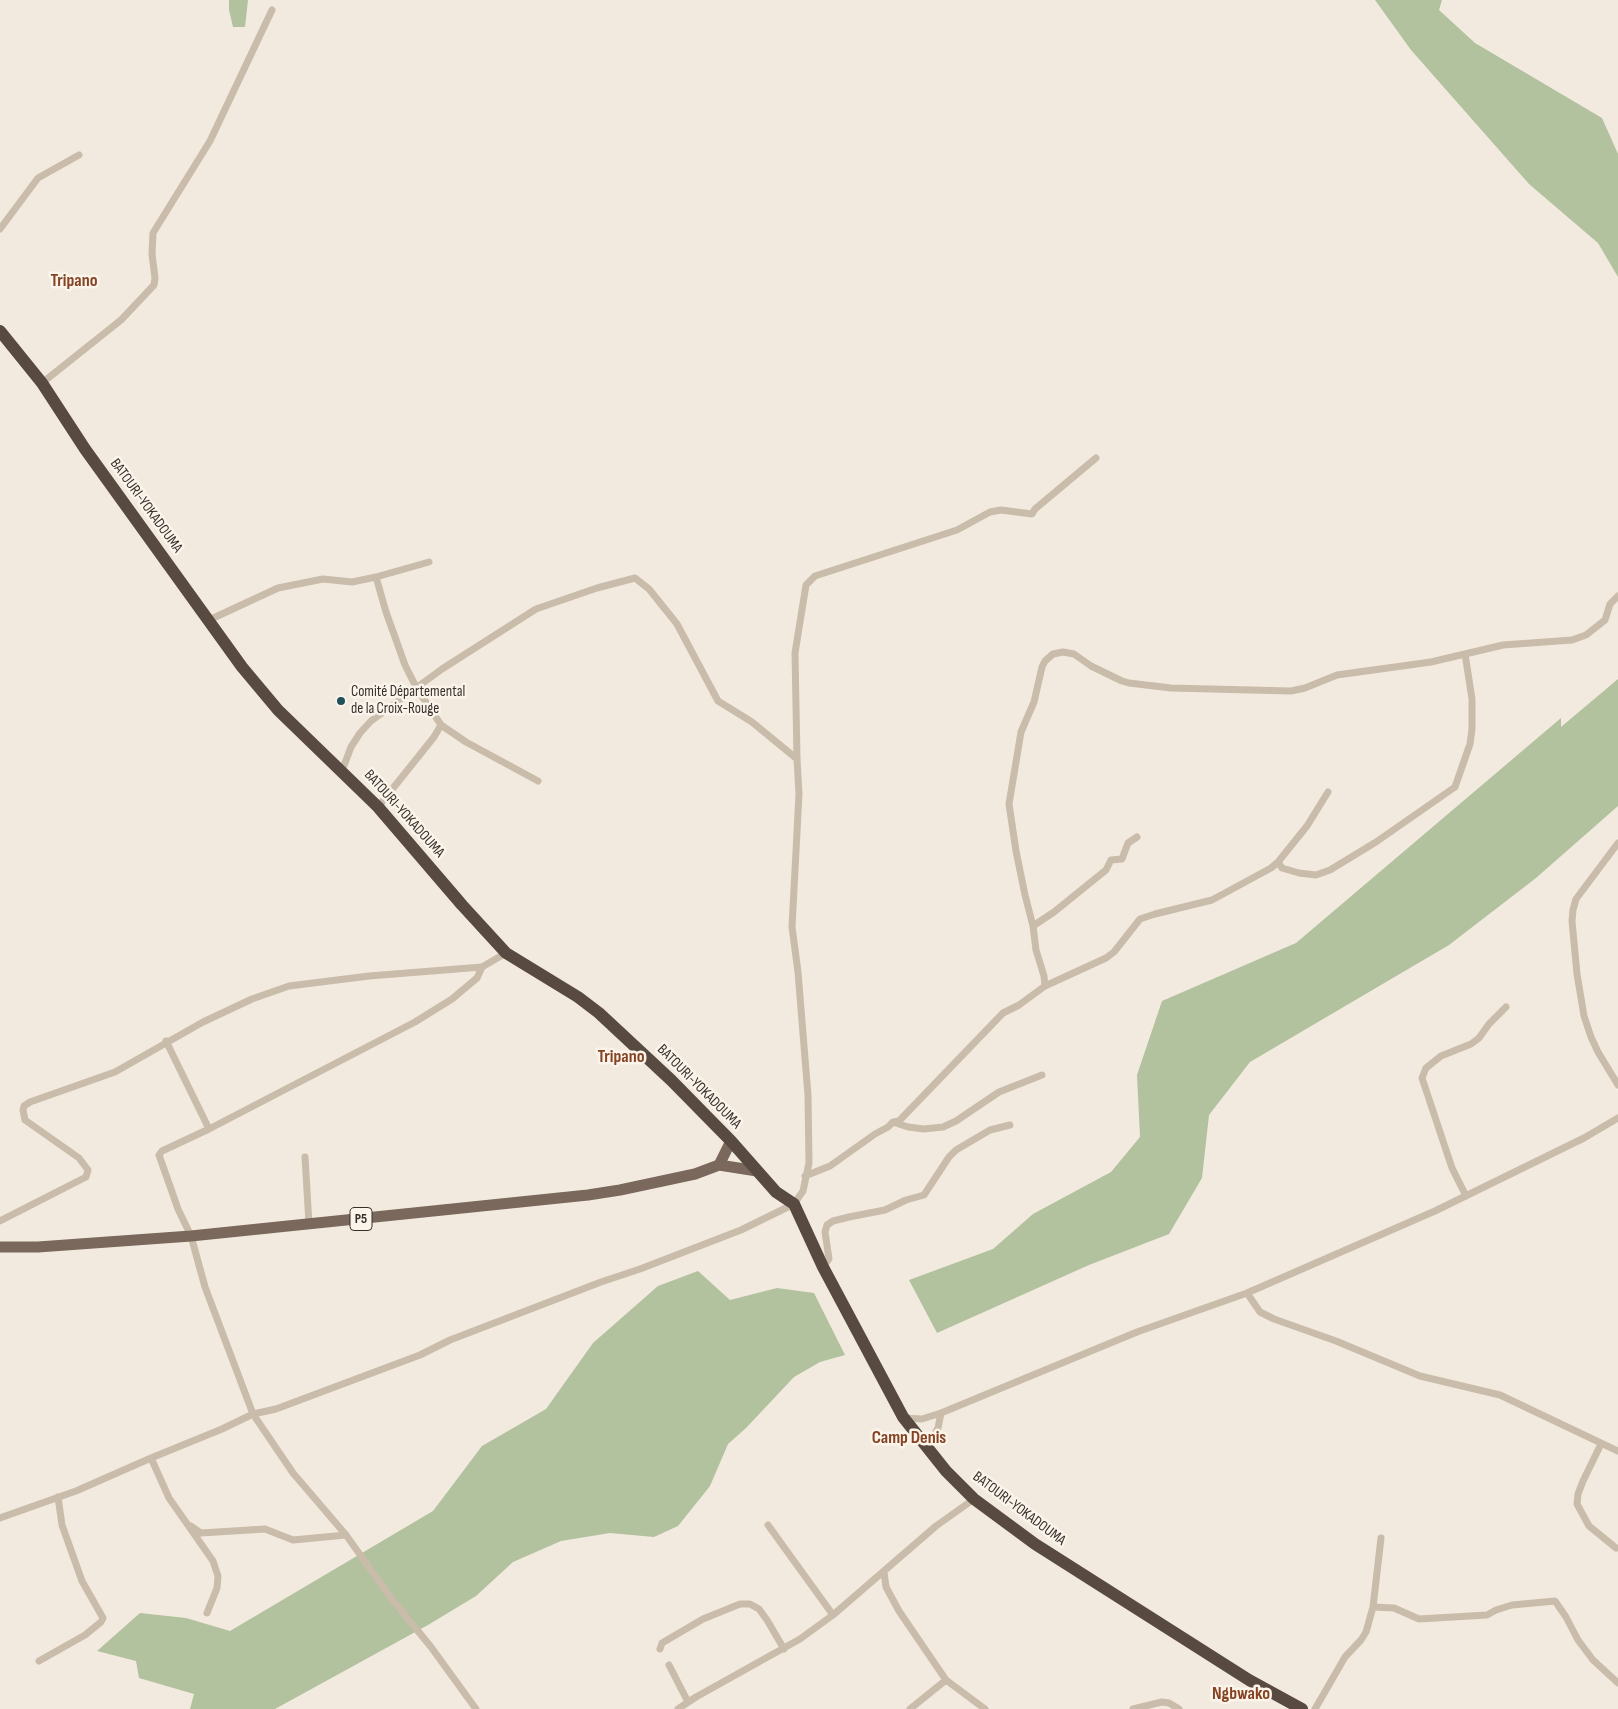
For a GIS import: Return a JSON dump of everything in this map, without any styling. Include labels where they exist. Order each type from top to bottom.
[{"type":"highway","name":"BATOURI-YOKADOUMA","points":[[0,331],[42,383],[85,449],[242,667],[278,710],[378,807],[462,905],[506,952],[599,1013],[671,1080],[731,1141],[776,1192],[794,1204],[823,1267],[903,1418],[946,1471],[974,1499],[1036,1544],[1127,1604],[1249,1680],[1302,1709]]},
{"type":"main road","points":[[731,1141],[718,1165],[757,1171]]},
{"type":"main road","name":"P5","points":[[0,1247],[38,1247],[191,1236],[596,1194],[695,1174],[718,1165]]},
{"type":"street","points":[[42,383],[121,320],[154,285],[153,233],[210,141],[272,10]]},
{"type":"street","points":[[0,229],[38,178],[79,155]]},
{"type":"street","points":[[0,1518],[76,1491],[253,1414],[276,1409],[412,1358],[450,1340],[741,1230],[794,1204],[802,1191],[809,1163],[808,1095],[798,972],[792,927],[799,794],[795,653],[806,585],[809,579],[815,576],[957,530],[996,510],[1032,514],[1035,509],[1096,458]]},
{"type":"street","points":[[209,620],[278,588],[323,580],[352,582],[376,578],[429,562]]},
{"type":"street","points":[[376,578],[399,651],[416,687],[441,725],[466,742],[538,781]]},
{"type":"street","points":[[342,771],[345,760],[360,733],[371,721],[416,687],[536,609],[597,588],[635,578],[649,589],[677,624],[718,701],[752,722],[797,759]]},
{"type":"street","points":[[1045,986],[1016,851],[1010,804],[1022,732],[1034,702],[1042,667],[1045,661],[1053,654],[1070,652],[1091,666],[1122,681],[1134,684],[1211,690],[1291,691],[1305,688],[1337,675],[1431,662],[1503,645],[1564,641],[1586,636],[1605,620],[1610,604],[1618,596]]},
{"type":"street","points":[[1278,862],[1282,868],[1299,873],[1316,875],[1330,870],[1376,842],[1455,788],[1470,744],[1472,729],[1471,692],[1465,654]]},
{"type":"street","points":[[378,807],[434,737],[441,725]]},
{"type":"street","points":[[806,1176],[830,1166],[875,1134],[888,1128],[893,1122],[899,1121],[1003,1014],[1045,986],[1106,958],[1114,952],[1140,919],[1212,900],[1254,879],[1278,862],[1307,826],[1328,792]]},
{"type":"street","points":[[1033,926],[1054,912],[1106,870],[1111,860],[1122,860],[1128,843],[1137,838]]},
{"type":"street","points":[[1618,843],[1576,899],[1572,921],[1577,974],[1584,1016],[1591,1038],[1618,1085]]},
{"type":"street","points":[[0,1221],[86,1177],[88,1170],[79,1158],[25,1120],[24,1106],[114,1072],[166,1041],[252,999],[289,986],[378,975],[482,967],[506,952]]},
{"type":"street","points":[[476,1709],[431,1647],[391,1598],[346,1535],[294,1473],[253,1414],[205,1288],[191,1236],[178,1209],[159,1154],[415,1022],[452,999],[477,978],[482,967]]},
{"type":"street","points":[[1466,1196],[1452,1168],[1422,1078],[1426,1068],[1441,1056],[1471,1044],[1479,1038],[1489,1024],[1506,1007]]},
{"type":"street","points":[[166,1041],[209,1129]]},
{"type":"street","points":[[893,1122],[924,1130],[943,1127],[956,1121],[999,1092],[1042,1075]]},
{"type":"street","points":[[903,1418],[922,1419],[941,1413],[1137,1332],[1247,1293],[1427,1215],[1584,1138],[1618,1118]]},
{"type":"street","points":[[823,1267],[829,1259],[825,1232],[827,1225],[833,1221],[848,1217],[885,1210],[906,1200],[924,1195],[949,1157],[956,1150],[990,1130],[1010,1124]]},
{"type":"street","points":[[305,1157],[309,1224]]},
{"type":"street","points":[[1247,1293],[1260,1312],[1274,1319],[1336,1340],[1420,1376],[1500,1395],[1618,1452]]},
{"type":"street","points":[[927,1448],[938,1428],[941,1413]]},
{"type":"street","points":[[1601,1444],[1581,1488],[1577,1504],[1589,1526],[1616,1548]]},
{"type":"street","points":[[151,1458],[169,1498],[213,1562],[218,1576],[217,1588],[207,1613]]},
{"type":"street","points":[[39,1661],[85,1635],[101,1622],[103,1618],[82,1581],[62,1524],[58,1497]]},
{"type":"street","points":[[678,1709],[784,1649],[833,1615],[936,1526],[974,1499]]},
{"type":"street","points":[[183,1520],[201,1533],[264,1529],[293,1540],[346,1535]]},
{"type":"street","points":[[768,1525],[833,1615]]},
{"type":"street","points":[[1315,1709],[1346,1657],[1366,1632],[1373,1607],[1381,1538]]},
{"type":"street","points":[[884,1572],[886,1587],[946,1680],[985,1709]]},
{"type":"street","points":[[873,1581],[886,1587]]},
{"type":"street","points":[[1373,1607],[1394,1608],[1419,1619],[1487,1615],[1512,1605],[1555,1601],[1578,1640],[1593,1660],[1618,1683]]},
{"type":"street","points":[[660,1649],[662,1643],[703,1619],[740,1604],[750,1604],[759,1609],[768,1620],[784,1649]]},
{"type":"street","points":[[669,1665],[688,1702]]},
{"type":"street","points":[[910,1709],[946,1680]]},
{"type":"street","points":[[1133,1709],[1162,1702],[1169,1703],[1179,1709]]},
{"type":"green space","points":[[229,0],[248,0],[245,27],[233,27]]},
{"type":"green space","points":[[1375,0],[1442,0],[1439,10],[1475,43],[1602,118],[1618,154],[1618,277],[1598,243],[1529,184],[1411,50]]},
{"type":"green space","points":[[1618,679],[1618,806],[1536,878],[1449,945],[1250,1062],[1209,1115],[1202,1178],[1169,1234],[1089,1265],[937,1333],[909,1280],[993,1249],[1033,1214],[1111,1172],[1140,1137],[1137,1075],[1162,1001],[1296,943],[1561,718],[1561,727]]},
{"type":"green space","points":[[698,1271],[730,1300],[777,1288],[814,1293],[845,1355],[820,1362],[794,1377],[746,1428],[728,1444],[710,1486],[678,1526],[654,1537],[610,1533],[561,1541],[513,1562],[476,1596],[428,1625],[275,1709],[190,1709],[194,1694],[139,1678],[136,1661],[97,1651],[140,1613],[186,1618],[230,1631],[433,1511],[482,1446],[546,1409],[593,1343],[658,1286]]},
{"type":"place","name":"Comité Départemental de la Croix-Rouge","points":[[341,701]]},
{"type":"district","name":"Tripano","points":[[74,281]]},
{"type":"district","name":"Tripano","points":[[621,1057]]},
{"type":"district","name":"Camp Denis","points":[[909,1438]]},
{"type":"district","name":"Ngbwako","points":[[1241,1694]]}]
